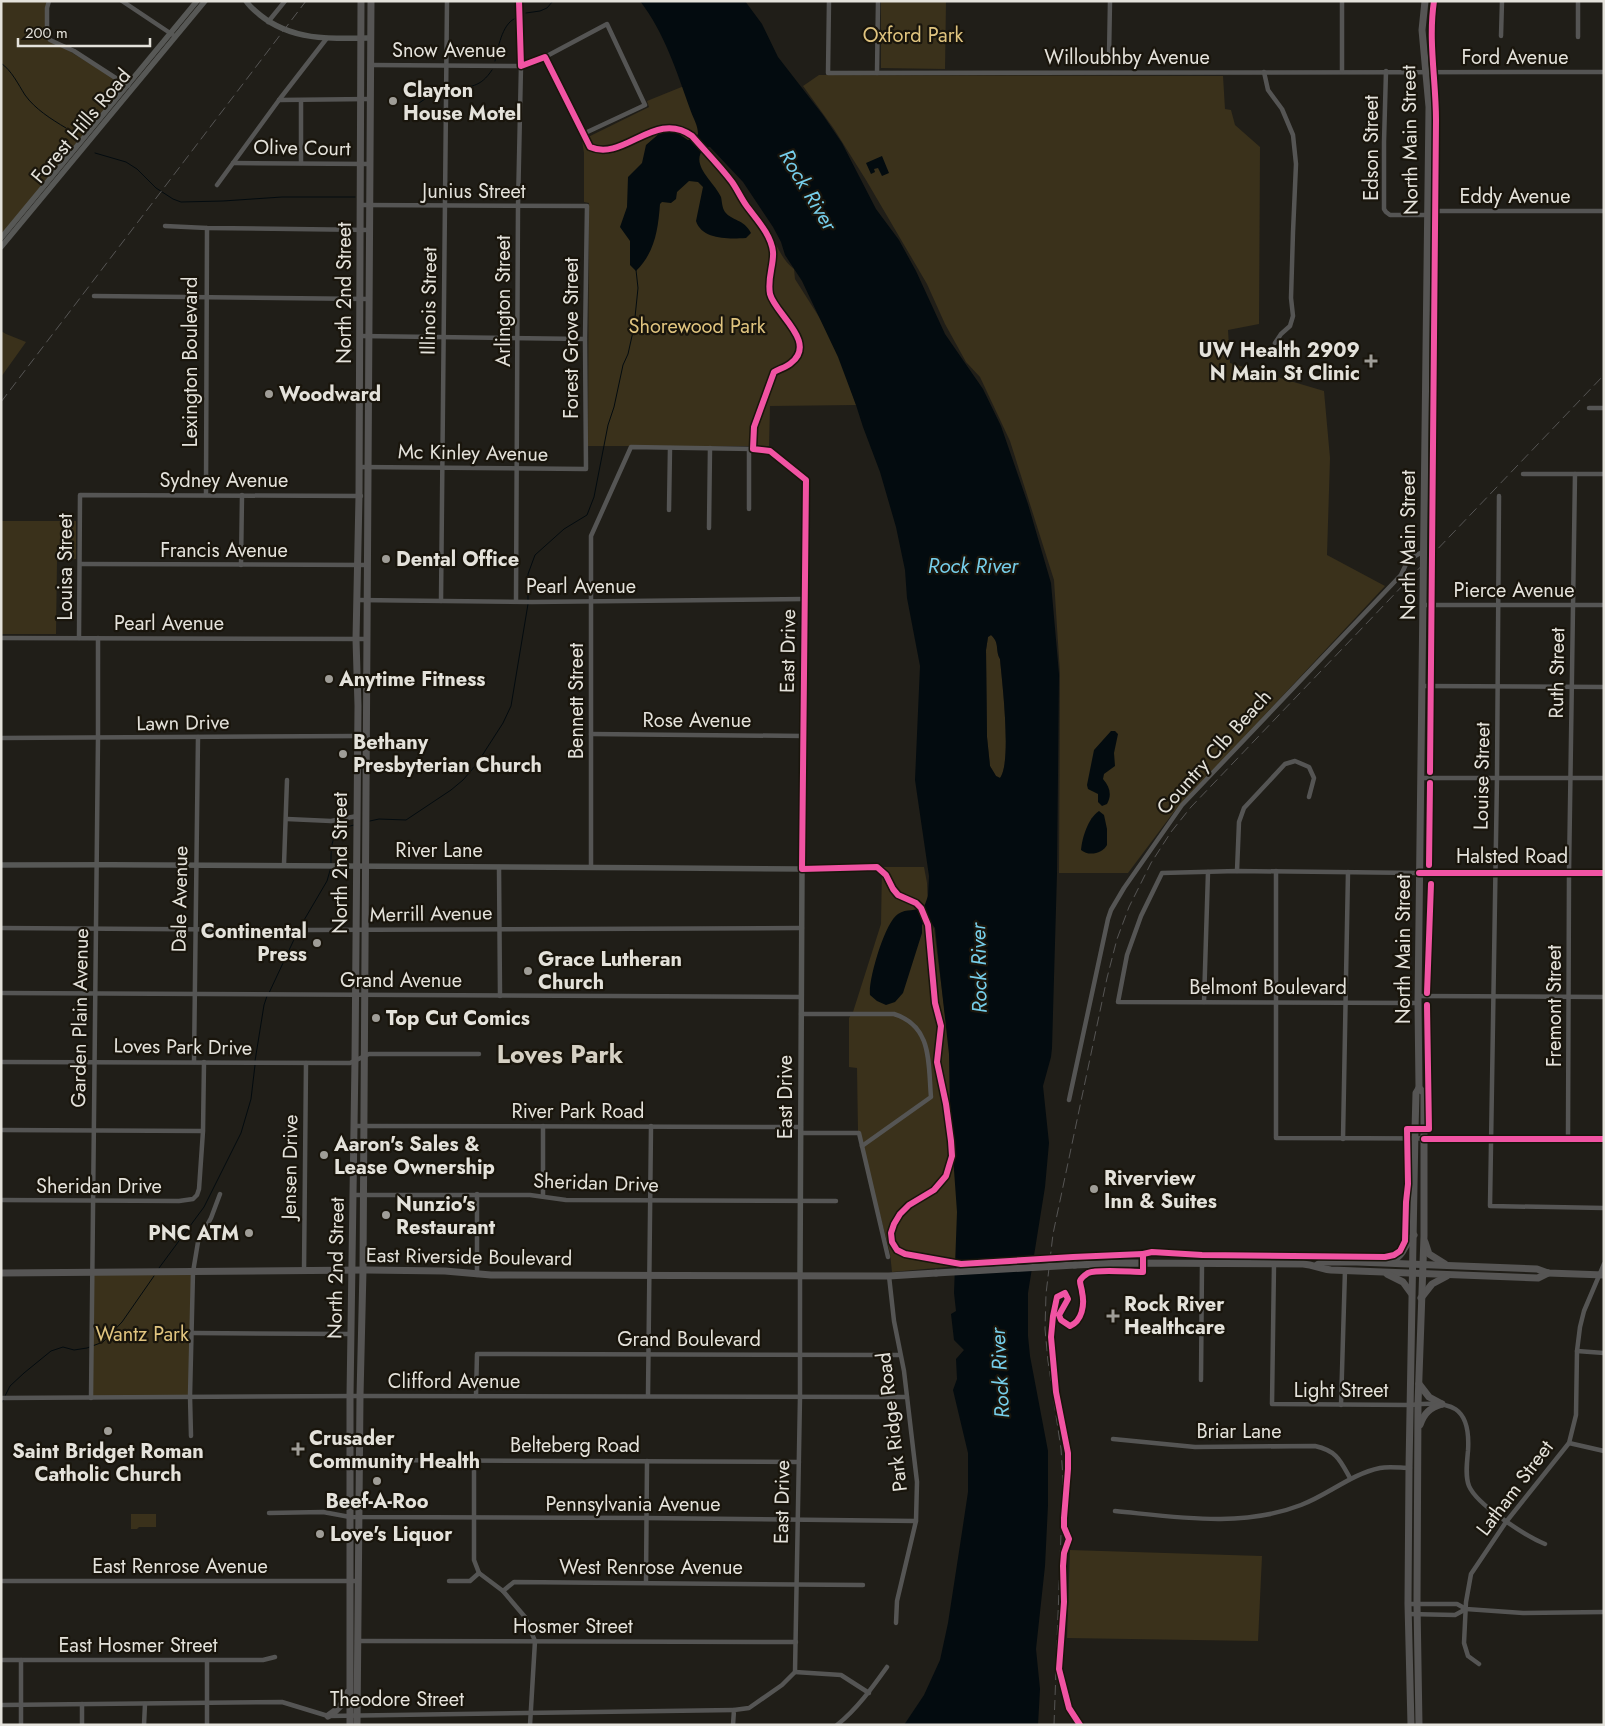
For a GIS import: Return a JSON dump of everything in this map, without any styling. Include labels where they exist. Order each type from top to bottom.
[{"type":"main road","name":"North 2nd Street","points":[[350,1725],[354,1715],[358,1641],[365,995],[368,496],[364,336],[360,298],[361,1]]},
{"type":"main road","name":"North 2nd Street","points":[[357,1725],[349,1687],[350,1353],[354,1194],[358,736],[356,639],[359,467],[364,336],[369,298],[370,1]]},
{"type":"main road","name":"North Main Street","points":[[1414,1404],[1411,1294],[1414,1235],[1416,1093],[1419,1088],[1419,873],[1422,778],[1429,107],[1422,30],[1425,1]]},
{"type":"main road","name":"North Main Street","points":[[1414,1404],[1419,1384],[1424,1236],[1424,1093],[1419,1088]]},
{"type":"main road","points":[[1390,1263],[1404,1252],[1414,1235]]},
{"type":"main road","points":[[1424,1236],[1430,1254],[1447,1265]]},
{"type":"main road","points":[[1548,1273],[1538,1278],[1448,1276],[1321,1269],[1317,1265],[1322,1262],[1423,1264],[1537,1269],[1548,1273],[1601,1275]]},
{"type":"main road","name":"East Riverside Boulevard","points":[[1,1272],[363,1270],[445,1271],[477,1275],[889,1276],[1125,1263],[1317,1265]]},
{"type":"main road","points":[[1382,1272],[1403,1282],[1411,1294]]},
{"type":"main road","points":[[1421,1298],[1432,1284],[1448,1276]]},
{"type":"main road","points":[[350,1353],[361,1353]]},
{"type":"main road","points":[[1419,1384],[1429,1397],[1442,1404]]},
{"type":"main road","points":[[1414,1404],[1418,1430],[1418,1725]]},
{"type":"main road","points":[[1410,1725],[1408,1614],[1409,1468],[1414,1404]]},
{"type":"main road","points":[[1418,1430],[1424,1416],[1433,1408],[1442,1404]]},
{"type":"main road","points":[[328,1716],[342,1704],[347,1696],[349,1687]]},
{"type":"street","points":[[49,1],[47,8],[47,34],[50,40],[74,51],[130,87]]},
{"type":"street","points":[[122,1],[174,35]]},
{"type":"street","name":"Forest Hills Road","points":[[174,35],[197,1]]},
{"type":"street","name":"Forest Hills Road","points":[[1,238],[205,1]]},
{"type":"street","points":[[246,1],[249,6],[268,22],[290,33],[307,37],[371,38]]},
{"type":"street","points":[[268,22],[285,1]]},
{"type":"street","name":"Illinois Street","points":[[442,601],[447,1]]},
{"type":"street","name":"Arlington Street","points":[[519,1],[521,66],[516,468],[519,602]]},
{"type":"street","name":"Willoubhby Avenue","points":[[829,1],[828,73],[1427,71]]},
{"type":"street","points":[[877,72],[878,1]]},
{"type":"street","points":[[1110,1],[1110,57]]},
{"type":"street","points":[[1342,1],[1342,72]]},
{"type":"street","points":[[1501,36],[1502,1]]},
{"type":"street","points":[[1578,1],[1578,38]]},
{"type":"street","name":"Snow Avenue","points":[[371,65],[521,66],[545,57],[607,24],[645,105],[582,134],[545,57]]},
{"type":"street","points":[[217,185],[327,38]]},
{"type":"street","name":"Edson Street","points":[[1386,71],[1384,209],[1390,215],[1427,213]]},
{"type":"street","name":"Ford Avenue","points":[[1427,71],[1604,72]]},
{"type":"street","points":[[1264,72],[1268,90],[1282,109],[1293,135],[1296,164],[1292,241],[1292,298],[1294,316],[1290,326],[1275,343]]},
{"type":"street","name":"Forest Hills Road","points":[[2,246],[130,87]]},
{"type":"street","points":[[279,100],[370,99]]},
{"type":"street","points":[[301,101],[301,163]]},
{"type":"street","name":"Olive Court","points":[[233,163],[370,164]]},
{"type":"street","name":"Junius Street","points":[[360,205],[588,206]]},
{"type":"street","name":"Forest Grove Street","points":[[586,469],[585,339],[588,206]]},
{"type":"street","name":"Eddy Avenue","points":[[1427,213],[1604,211]]},
{"type":"street","points":[[165,226],[370,230]]},
{"type":"street","name":"Lexington Boulevard","points":[[206,495],[207,228]]},
{"type":"street","points":[[94,296],[369,298]]},
{"type":"street","points":[[364,336],[585,339]]},
{"type":"street","points":[[1589,408],[1604,408]]},
{"type":"street","name":"Bennett Street","points":[[591,868],[591,536],[631,447],[670,448]]},
{"type":"street","points":[[669,510],[670,448],[749,449],[749,509]]},
{"type":"street","points":[[709,528],[710,448]]},
{"type":"street","name":"East Drive","points":[[749,449],[770,451],[806,480],[802,869],[802,1201],[795,1672]]},
{"type":"street","name":"Mc Kinley Avenue","points":[[359,467],[586,469]]},
{"type":"street","points":[[1523,474],[1604,474]]},
{"type":"street","name":"Ruth Street","points":[[1569,873],[1575,474]]},
{"type":"street","name":"Sydney Avenue","points":[[80,495],[368,496]]},
{"type":"street","name":"Louisa Street","points":[[79,638],[80,495]]},
{"type":"street","points":[[241,565],[242,495]]},
{"type":"street","name":"Louise Street","points":[[1499,496],[1497,778],[1490,1206],[1604,1208]]},
{"type":"street","name":"Country Clb Beach","points":[[1069,1100],[1102,943],[1111,910],[1124,888],[1182,804],[1400,575],[1408,560],[1424,551]]},
{"type":"street","name":"Francis Avenue","points":[[81,564],[367,566]]},
{"type":"street","name":"Pearl Avenue","points":[[357,600],[532,602],[805,599]]},
{"type":"street","name":"Pierce Avenue","points":[[1424,605],[1604,605]]},
{"type":"street","name":"Pearl Avenue","points":[[1,638],[367,639]]},
{"type":"street","name":"Garden Plain Avenue","points":[[91,1398],[98,638]]},
{"type":"street","points":[[1422,686],[1604,687]]},
{"type":"street","name":"Rose Avenue","points":[[591,734],[803,736]]},
{"type":"street","name":"Lawn Drive","points":[[1,738],[366,736]]},
{"type":"street","name":"Dale Avenue","points":[[194,1062],[194,928],[198,738]]},
{"type":"street","points":[[1238,871],[1239,822],[1244,808],[1285,764],[1295,761],[1309,767],[1314,778],[1309,798]]},
{"type":"street","points":[[1422,778],[1604,778]]},
{"type":"street","points":[[284,864],[287,819],[286,780]]},
{"type":"street","points":[[287,819],[331,821],[357,817]]},
{"type":"street","name":"River Lane","points":[[1,865],[284,864],[802,869],[877,867]]},
{"type":"street","points":[[499,867],[500,996]]},
{"type":"street","points":[[1276,871],[1276,1138],[1604,1139]]},
{"type":"street","name":"Halsted Road","points":[[1118,1002],[1127,955],[1141,916],[1162,873],[1276,871],[1604,873]]},
{"type":"street","points":[[1204,1002],[1208,872]]},
{"type":"street","points":[[1342,1139],[1348,872]]},
{"type":"street","name":"Fremont Street","points":[[1568,1139],[1569,873]]},
{"type":"street","name":"Merrill Avenue","points":[[1,928],[293,930],[802,928]]},
{"type":"street","name":"Grand Avenue","points":[[1,993],[802,997]]},
{"type":"street","name":"Belmont Boulevard","points":[[1118,1002],[1345,1002],[1492,996],[1604,997]]},
{"type":"street","points":[[802,1014],[894,1014],[905,1018],[917,1026],[924,1038],[931,1097],[862,1146]]},
{"type":"street","name":"Loves Park Drive","points":[[1,1062],[306,1063],[350,1062],[369,1054],[479,1054]]},
{"type":"street","points":[[1,1130],[203,1131],[204,1062]]},
{"type":"street","name":"Jensen Drive","points":[[304,1271],[306,1063]]},
{"type":"street","name":"River Park Road","points":[[354,1126],[651,1126],[801,1130]]},
{"type":"street","points":[[543,1126],[543,1196]]},
{"type":"street","points":[[648,1396],[651,1126]]},
{"type":"street","points":[[801,1130],[857,1132],[860,1135],[888,1257]]},
{"type":"street","name":"Sheridan Drive","points":[[1,1200],[190,1200],[195,1197],[200,1184],[203,1131]]},
{"type":"street","points":[[192,1436],[190,1396],[193,1272],[198,1242],[213,1215],[220,1194]]},
{"type":"street","name":"Sheridan Drive","points":[[354,1194],[477,1194],[543,1196],[566,1200],[836,1201]]},
{"type":"street","points":[[477,1194],[477,1275]]},
{"type":"street","points":[[1201,1380],[1202,1263]]},
{"type":"street","name":"Light Street","points":[[1274,1264],[1272,1404],[1442,1404]]},
{"type":"street","name":"Latham Street","points":[[1479,1664],[1468,1656],[1464,1643],[1466,1602],[1471,1574],[1506,1522],[1568,1443],[1576,1415],[1577,1351],[1584,1311],[1601,1275],[1604,1264]]},
{"type":"street","points":[[1341,1404],[1346,1270]]},
{"type":"street","name":"Park Ridge Road","points":[[889,1276],[894,1321],[917,1469],[916,1521],[897,1601],[896,1623]]},
{"type":"street","points":[[192,1333],[351,1334]]},
{"type":"street","points":[[1577,1351],[1604,1353]]},
{"type":"street","name":"Grand Boulevard","points":[[476,1396],[478,1354],[900,1355]]},
{"type":"street","name":"Clifford Avenue","points":[[1,1398],[190,1396],[907,1397]]},
{"type":"street","points":[[1442,1404],[1457,1410],[1466,1426],[1469,1485],[1475,1495],[1506,1522],[1530,1538],[1544,1544]]},
{"type":"street","name":"Briar Lane","points":[[1113,1439],[1195,1447],[1315,1446],[1328,1449],[1338,1458],[1350,1478]]},
{"type":"street","points":[[1568,1443],[1604,1451]]},
{"type":"street","name":"Belteberg Road","points":[[351,1458],[365,1460],[799,1462]]},
{"type":"street","points":[[474,1460],[474,1560],[479,1573],[503,1591],[525,1617],[534,1641],[530,1725]]},
{"type":"street","points":[[646,1582],[647,1461]]},
{"type":"street","points":[[1115,1511],[1171,1517],[1255,1518],[1300,1506],[1350,1478],[1381,1467],[1418,1467]]},
{"type":"street","name":"Pennsylvania Avenue","points":[[269,1513],[323,1512],[359,1518],[646,1518],[916,1521]]},
{"type":"street","points":[[449,1581],[470,1581],[479,1573]]},
{"type":"street","name":"East Renrose Avenue","points":[[1,1581],[358,1581]]},
{"type":"street","name":"West Renrose Avenue","points":[[503,1591],[514,1582],[863,1585]]},
{"type":"street","points":[[1408,1604],[1457,1604],[1466,1609],[1523,1613],[1604,1612]]},
{"type":"street","points":[[1408,1614],[1456,1615],[1466,1609]]},
{"type":"street","name":"Hosmer Street","points":[[350,1641],[796,1642]]},
{"type":"street","name":"East Hosmer Street","points":[[1,1660],[263,1660],[275,1658]]},
{"type":"street","points":[[21,1660],[21,1725]]},
{"type":"street","points":[[207,1660],[207,1725]]},
{"type":"street","points":[[838,1725],[869,1693],[887,1667]]},
{"type":"street","points":[[733,1725],[734,1710],[749,1708],[782,1685],[795,1672],[841,1675],[869,1693]]},
{"type":"street","name":"Theodore Street","points":[[1,1705],[282,1702],[328,1716],[734,1710]]},
{"type":"street","points":[[82,1704],[82,1725]]},
{"type":"street","points":[[144,1725],[145,1704]]},
{"type":"green space","points":[[1,1],[47,1],[46,37],[125,85],[1,235]]},
{"type":"green space","name":"Oxford Park","points":[[881,1],[946,1],[945,69],[881,68]]},
{"type":"green space","points":[[819,75],[1223,76],[1225,109],[1231,110],[1235,125],[1260,147],[1259,324],[1228,330],[1230,363],[1324,391],[1330,458],[1327,555],[1385,586],[1173,813],[1128,873],[1059,873],[1060,674],[1054,580],[1010,441],[980,377],[966,362],[945,324],[927,284],[866,180],[834,129],[803,86]]},
{"type":"green space","name":"Shorewood Park","points":[[684,86],[703,145],[712,153],[752,206],[769,230],[785,260],[794,269],[795,279],[833,339],[856,405],[770,406],[769,446],[588,446],[589,203],[584,202],[584,153],[582,140],[649,107],[647,101]]},
{"type":"green space","points":[[1,331],[26,342],[1,377]]},
{"type":"green space","points":[[1,521],[76,521],[76,559],[57,561],[56,634],[1,634]]},
{"type":"green space","points":[[991,635],[996,641],[1000,659],[1004,702],[1006,740],[1004,769],[1000,778],[996,776],[990,766],[987,737],[986,650],[988,637]]},
{"type":"green space","points":[[882,867],[924,867],[927,883],[928,918],[934,929],[950,1052],[958,1179],[958,1266],[892,1272],[890,1253],[858,1131],[857,1068],[849,1067],[849,1018],[853,1012],[881,924]]},
{"type":"green space","name":"Wantz Park","points":[[93,1272],[193,1272],[190,1396],[91,1398]]},
{"type":"green space","points":[[131,1514],[156,1514],[156,1527],[131,1529]]},
{"type":"green space","points":[[1070,1550],[1262,1556],[1258,1641],[1067,1638]]},
{"type":"water","name":"Rock River","points":[[640,1],[745,1],[762,24],[778,57],[842,143],[876,209],[899,240],[916,271],[945,334],[983,389],[1001,426],[1028,504],[1051,583],[1059,674],[1057,873],[1052,1048],[1043,1086],[1049,1143],[1045,1187],[1028,1293],[1030,1356],[1048,1451],[1045,1566],[1036,1649],[1040,1689],[1038,1725],[904,1725],[924,1695],[940,1660],[948,1623],[968,1492],[968,1453],[953,1390],[957,1379],[956,1359],[964,1350],[954,1340],[951,1314],[956,1311],[954,1293],[957,1212],[950,1114],[949,1054],[935,928],[929,920],[926,920],[922,925],[922,933],[903,993],[895,1002],[886,1005],[870,995],[878,952],[893,919],[901,912],[924,907],[928,896],[929,876],[915,780],[920,666],[907,598],[905,570],[896,527],[880,472],[838,357],[802,281],[785,255],[773,227],[743,182],[710,147],[705,147],[701,153],[699,160],[701,166],[718,191],[725,212],[745,225],[751,233],[746,238],[732,238],[717,237],[704,232],[696,221],[703,187],[698,182],[689,181],[677,192],[676,199],[671,203],[662,202],[660,204],[657,232],[651,248],[636,271],[630,265],[630,241],[620,227],[627,207],[628,177],[642,163],[646,145],[661,132],[676,132],[688,140],[694,139],[698,134],[669,53],[649,13]],"holes":[[[991,635],[994,638],[1000,659],[1006,739],[1004,769],[1000,778],[996,776],[990,766],[987,737],[986,650],[988,637]]]},
{"type":"water","points":[[882,156],[889,173],[882,176],[878,168],[874,169],[875,172],[871,174],[866,163]]},
{"type":"water","points":[[1111,731],[1115,731],[1118,734],[1114,753],[1115,766],[1104,774],[1103,779],[1109,788],[1110,794],[1107,804],[1102,806],[1098,802],[1098,794],[1088,789],[1087,785],[1094,750]]},
{"type":"water","points":[[1099,811],[1104,815],[1107,829],[1107,845],[1099,852],[1092,854],[1084,852],[1081,850],[1086,829],[1092,818]]},
{"type":"waterway","points":[[526,13],[547,8],[553,1]]},
{"type":"waterway","points":[[495,61],[506,26],[514,19]]},
{"type":"waterway","points":[[1,63],[12,74],[25,95],[34,105],[66,128]]},
{"type":"waterway","points":[[451,90],[470,87],[479,83],[492,70]]},
{"type":"waterway","points":[[413,107],[425,99],[440,93]]},
{"type":"waterway","points":[[95,153],[126,162],[137,169],[156,188],[181,202],[282,197],[355,197]]},
{"type":"waterway","points":[[528,600],[528,574],[535,555],[564,529],[587,515],[594,497],[608,425],[634,327],[638,288],[636,270]]},
{"type":"waterway","points":[[370,821],[379,819],[406,820],[451,790],[476,765],[503,723],[511,706],[528,604]]},
{"type":"waterway","points":[[331,863],[331,849],[334,838],[341,830],[354,825]]},
{"type":"waterway","points":[[300,927],[327,881],[331,867]]},
{"type":"waterway","points":[[269,993],[298,931]]},
{"type":"waterway","points":[[255,1061],[267,996]]},
{"type":"waterway","points":[[159,1268],[204,1207],[241,1133],[251,1099],[255,1065]]},
{"type":"waterway","points":[[5,1396],[10,1386],[51,1351],[63,1347],[74,1350],[87,1348],[103,1342],[122,1322],[154,1276]]},
{"type":"waterway","points":[[1,1404],[4,1399]]},
{"type":"railway","points":[[1,402],[306,1]]},
{"type":"railway","points":[[1054,1725],[1063,1479],[1061,1449],[1045,1329],[1046,1294],[1053,1234],[1107,978],[1117,939],[1129,907],[1151,863],[1171,832],[1191,807],[1604,375]]},
{"type":"cycle path","points":[[519,1],[521,66],[545,57],[590,147],[603,150],[615,148],[665,128],[678,129],[692,136],[732,182],[772,245],[770,294],[773,302],[798,337],[800,346],[798,355],[791,363],[774,372],[754,427],[753,449],[770,451],[806,480],[802,869],[877,867],[886,875],[898,895],[916,903],[921,908],[928,925],[935,1003],[941,1026],[937,1062],[946,1104],[952,1156],[946,1176],[934,1190],[909,1205],[900,1214],[891,1233],[892,1242],[897,1250],[905,1254],[961,1264],[1143,1254],[1143,1272],[1099,1271],[1088,1273],[1082,1278],[1080,1281],[1083,1307],[1080,1316],[1074,1324],[1070,1326],[1061,1320],[1059,1315],[1068,1299],[1065,1293],[1057,1297],[1053,1316],[1051,1337],[1056,1392],[1068,1453],[1064,1527],[1069,1539],[1064,1553],[1064,1602],[1059,1669],[1069,1708],[1080,1725]]},
{"type":"cycle path","points":[[1430,772],[1436,120],[1432,46],[1434,1]]},
{"type":"cycle path","points":[[1429,865],[1430,783]]},
{"type":"cycle path","points":[[1419,873],[1604,873]]},
{"type":"cycle path","points":[[1427,993],[1431,884]]},
{"type":"cycle path","points":[[1143,1254],[1152,1252],[1202,1255],[1385,1257],[1400,1251],[1405,1241],[1408,1184],[1407,1129],[1429,1129],[1427,1005]]},
{"type":"cycle path","points":[[1424,1139],[1604,1139]]},
{"type":"place","name":"Clayton House Motel","points":[[393,101]]},
{"type":"place","name":"UW Health 2909 N Main St Clinic","points":[[1371,361]]},
{"type":"place","name":"Woodward","points":[[269,394]]},
{"type":"place","name":"Dental Office","points":[[386,559]]},
{"type":"place","name":"Anytime Fitness","points":[[329,679]]},
{"type":"place","name":"Bethany Presbyterian Church","points":[[343,754]]},
{"type":"place","name":"Continental Press","points":[[317,943]]},
{"type":"place","name":"Grace Lutheran Church","points":[[528,971]]},
{"type":"place","name":"Top Cut Comics","points":[[376,1018]]},
{"type":"place","name":"Aaron's Sales & Lease Ownership","points":[[324,1155]]},
{"type":"place","name":"Riverview Inn & Suites","points":[[1094,1189]]},
{"type":"place","name":"Nunzio's Restaurant","points":[[386,1215]]},
{"type":"place","name":"PNC ATM","points":[[249,1233]]},
{"type":"place","name":"Rock River Healthcare","points":[[1113,1316]]},
{"type":"place","name":"Saint Bridget Roman Catholic Church","points":[[108,1431]]},
{"type":"place","name":"Crusader Community Health","points":[[298,1449]]},
{"type":"place","name":"Beef-A-Roo","points":[[377,1481]]},
{"type":"place","name":"Love's Liquor","points":[[320,1534]]},
{"type":"district","name":"Loves Park","points":[[560,1054]]}]
